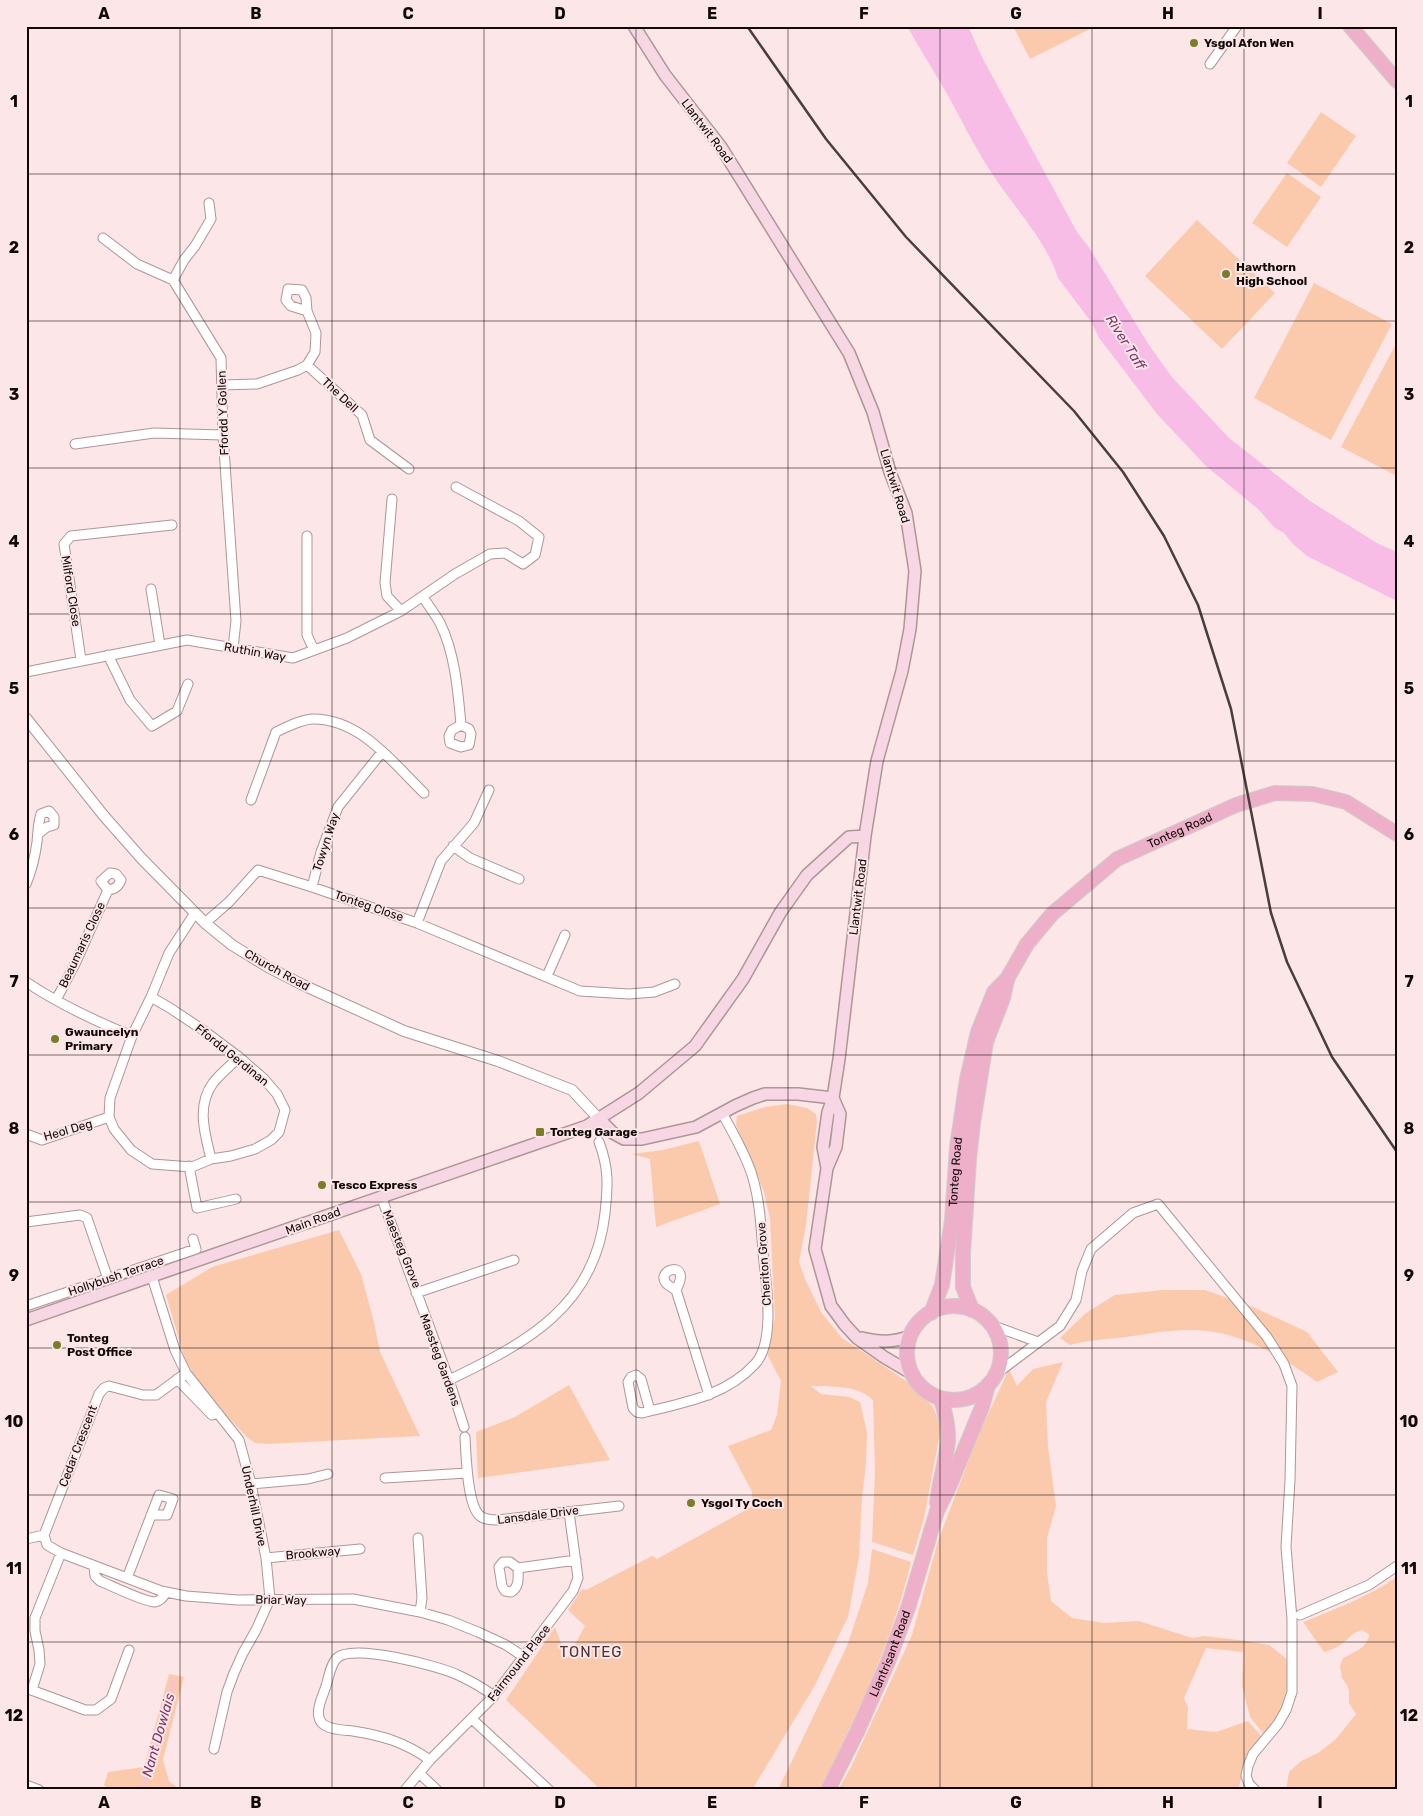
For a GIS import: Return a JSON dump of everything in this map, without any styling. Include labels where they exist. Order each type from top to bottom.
[{"type":"main road","name":"Llantwit Road","points":[[634,26],[665,76],[721,147],[849,353],[873,412],[890,472],[906,513],[916,571],[910,629],[902,671],[877,761],[865,836],[833,1098]]},
{"type":"main road","points":[[1350,26],[1397,81]]},
{"type":"main road","name":"Tonteg Road","points":[[931,1313],[942,1285],[952,1220],[957,1147],[967,1079],[978,1032],[994,992],[1007,979],[1027,944],[1052,914],[1118,858],[1236,805],[1275,793],[1314,794],[1346,802],[1397,834]]},
{"type":"main road","name":"Main Road","points":[[26,1320],[587,1126],[639,1093],[695,1046],[744,979],[780,913],[807,875],[849,837],[865,836]]},
{"type":"main road","name":"Tonteg Road","points":[[972,1310],[963,1287],[963,1253],[970,1150],[986,1042],[1003,998],[1007,979]]},
{"type":"main road","points":[[599,1119],[613,1133],[624,1139],[642,1139],[696,1127],[752,1098],[764,1094],[798,1094],[833,1098],[840,1114],[836,1147],[827,1168],[815,1249],[830,1306],[858,1338],[884,1357],[911,1373],[924,1389],[942,1398],[954,1400],[967,1398],[978,1393],[992,1380],[1000,1361],[1000,1347],[997,1335],[991,1325],[972,1310],[958,1307],[944,1308],[931,1313],[918,1323],[910,1336],[907,1348],[907,1361],[911,1373]]},
{"type":"main road","points":[[858,1338],[881,1342],[900,1340],[910,1336]]},
{"type":"main road","name":"Llantrisant Road","points":[[828,1790],[857,1732],[888,1662],[909,1605],[937,1511],[949,1487],[992,1380]]},
{"type":"main road","name":"Llantrisant Road","points":[[937,1511],[939,1485],[948,1441],[947,1420],[942,1398]]},
{"type":"street","points":[[1210,64],[1237,26]]},
{"type":"street","points":[[103,238],[137,264],[173,280],[211,219],[209,203]]},
{"type":"street","name":"Ffordd Y Gollen","points":[[173,280],[220,358],[223,436],[236,621],[233,648]]},
{"type":"street","points":[[222,384],[257,384],[307,365],[315,352],[316,332],[307,311]]},
{"type":"street","name":"The Dell","points":[[307,365],[362,415],[370,440],[410,469]]},
{"type":"street","points":[[75,444],[154,433],[223,436]]},
{"type":"street","name":"Ruthin Way","points":[[26,672],[187,640],[293,658],[347,638],[401,611],[455,574],[490,554],[506,553],[523,564],[535,554],[539,538],[519,522],[456,488]]},
{"type":"street","points":[[392,499],[384,583],[387,596],[401,611]]},
{"type":"street","name":"Milford Close","points":[[81,660],[64,544],[71,536],[172,524]]},
{"type":"street","points":[[306,536],[307,635],[314,650]]},
{"type":"street","points":[[151,589],[160,645]]},
{"type":"street","points":[[423,597],[439,622],[447,640],[459,702],[461,725]]},
{"type":"street","points":[[108,655],[130,700],[152,726],[177,711],[188,684]]},
{"type":"street","name":"Church Road","points":[[26,718],[104,816],[142,860],[205,923],[232,945],[303,985],[404,1031],[498,1061],[572,1090],[599,1119]]},
{"type":"street","points":[[251,800],[276,732],[295,723],[310,719],[327,720],[358,732],[382,752],[424,793]]},
{"type":"street","name":"Towyn Way","points":[[312,887],[321,852],[338,807],[382,752]]},
{"type":"street","points":[[417,923],[441,861],[474,822],[489,790]]},
{"type":"street","points":[[26,884],[33,868],[38,834]]},
{"type":"street","points":[[454,846],[470,858],[519,879]]},
{"type":"street","name":"Tonteg Close","points":[[205,923],[229,902],[258,870],[417,923],[580,991],[629,994],[654,992],[675,984]]},
{"type":"street","name":"Beaumaris Close","points":[[56,1000],[75,964],[108,890]]},
{"type":"street","points":[[109,1117],[110,1098],[132,1036],[169,953],[195,913]]},
{"type":"street","points":[[547,976],[564,935]]},
{"type":"street","points":[[26,982],[98,1022],[132,1036]]},
{"type":"street","name":"Ffordd Gerdinan","points":[[109,1117],[114,1129],[131,1150],[152,1164],[189,1166],[255,1149],[271,1140],[279,1132],[283,1121],[286,1110],[278,1094],[264,1079],[203,1030],[151,997]]},
{"type":"street","points":[[211,1159],[204,1124],[203,1104],[213,1083],[239,1058]]},
{"type":"street","name":"Cheriton Grove","points":[[650,1411],[709,1395],[734,1381],[756,1363],[765,1342],[768,1315],[759,1200],[748,1163],[722,1113]]},
{"type":"street","name":"Heol Deg","points":[[26,1134],[42,1140],[109,1117]]},
{"type":"street","points":[[449,1380],[500,1354],[552,1318],[573,1297],[586,1277],[598,1247],[604,1222],[608,1186],[605,1159],[599,1142]]},
{"type":"street","points":[[189,1166],[197,1208],[236,1199]]},
{"type":"street","name":"Maesteg Grove","points":[[381,1196],[416,1293],[514,1260]]},
{"type":"street","points":[[992,1380],[1060,1326],[1076,1300],[1082,1270],[1091,1249],[1133,1213],[1158,1204],[1267,1337],[1284,1364],[1292,1386],[1291,1454],[1286,1547],[1292,1618],[1292,1692],[1282,1717],[1254,1754],[1248,1766],[1246,1776],[1249,1784],[1255,1790]]},
{"type":"street","points":[[26,1222],[80,1215],[87,1218],[108,1278]]},
{"type":"street","name":"Hollybush Terrace","points":[[26,1306],[196,1249],[193,1239]]},
{"type":"street","name":"Underhill Drive","points":[[152,1276],[176,1350],[186,1373],[239,1440],[266,1558],[270,1598],[234,1673],[227,1692],[214,1749]]},
{"type":"street","points":[[676,1290],[709,1395]]},
{"type":"street","name":"Maesteg Gardens","points":[[416,1293],[449,1380],[464,1427]]},
{"type":"street","points":[[991,1325],[1038,1342]]},
{"type":"street","name":"Cedar Crescent","points":[[44,1534],[99,1394],[104,1388],[109,1386],[143,1395],[156,1395],[186,1373]]},
{"type":"street","points":[[177,1379],[212,1415],[218,1413]]},
{"type":"street","name":"Lansdale Drive","points":[[465,1437],[470,1491],[478,1514],[483,1518],[498,1520],[619,1506]]},
{"type":"street","points":[[385,1478],[467,1473]]},
{"type":"street","points":[[250,1484],[308,1479],[328,1474]]},
{"type":"street","name":"Fairmound Place","points":[[405,1790],[430,1760],[494,1696],[576,1585],[578,1578],[569,1512]]},
{"type":"street","points":[[127,1578],[151,1515]]},
{"type":"street","points":[[26,1540],[44,1534]]},
{"type":"street","name":"Briar Way","points":[[44,1534],[47,1545],[61,1553],[166,1592],[186,1596],[221,1598],[354,1600],[420,1612],[448,1620],[506,1645],[524,1657]]},
{"type":"street","points":[[418,1538],[422,1598],[420,1612]]},
{"type":"street","name":"Brookway","points":[[266,1558],[360,1549]]},
{"type":"street","points":[[61,1553],[35,1618],[40,1664],[29,1689],[85,1710],[96,1710],[111,1699],[129,1650]]},
{"type":"street","points":[[518,1568],[576,1560]]},
{"type":"street","points":[[94,1566],[95,1576],[100,1581],[146,1600],[156,1602],[162,1599],[166,1592]]},
{"type":"street","points":[[1300,1615],[1368,1585],[1397,1566]]},
{"type":"street","points":[[430,1760],[417,1750],[396,1740],[325,1726],[320,1722],[318,1709],[332,1665],[338,1657],[352,1652],[365,1653],[439,1667],[475,1683],[494,1696]]},
{"type":"street","points":[[472,1719],[549,1790]]},
{"type":"street","points":[[419,1773],[437,1790]]},
{"type":"street","points":[[26,1784],[39,1790]]},
{"type":"shaded area","points":[[1013,26],[1094,26],[1094,27],[1030,59]]},
{"type":"shaded area","points":[[1321,112],[1356,136],[1321,187],[1287,163]]},
{"type":"shaded area","points":[[1287,173],[1321,197],[1287,247],[1252,223]]},
{"type":"shaded area","points":[[1197,220],[1275,293],[1222,349],[1145,276]]},
{"type":"shaded area","points":[[1314,283],[1392,324],[1331,440],[1254,398]]},
{"type":"shaded area","points":[[1397,342],[1397,476],[1341,447]]},
{"type":"shaded area","points":[[787,1104],[807,1108],[816,1114],[817,1122],[806,1225],[799,1262],[806,1281],[821,1312],[842,1338],[912,1385],[933,1407],[939,1421],[940,1433],[924,1518],[913,1555],[872,1542],[875,1471],[873,1400],[852,1389],[811,1386],[821,1394],[849,1397],[860,1402],[867,1432],[859,1557],[848,1617],[814,1687],[752,1790],[601,1790],[506,1700],[555,1627],[567,1659],[585,1626],[568,1610],[582,1589],[586,1590],[652,1556],[657,1559],[753,1506],[752,1492],[728,1446],[771,1430],[777,1415],[781,1381],[767,1354],[775,1318],[770,1219],[764,1192],[736,1125],[737,1116],[765,1107]]},
{"type":"shaded area","points":[[699,1141],[720,1204],[656,1227],[650,1159],[632,1154],[663,1150]]},
{"type":"shaded area","points":[[339,1230],[361,1274],[380,1352],[420,1436],[268,1444],[255,1443],[224,1413],[201,1386],[185,1360],[166,1295],[212,1267]]},
{"type":"shaded area","points":[[1162,1290],[1205,1290],[1253,1307],[1307,1332],[1338,1372],[1317,1382],[1265,1349],[1236,1337],[1207,1331],[1167,1331],[1070,1345],[1060,1338],[1086,1313],[1115,1295]]},
{"type":"shaded area","points":[[1063,1362],[1046,1402],[1048,1447],[1056,1506],[1047,1538],[1047,1572],[1051,1601],[1072,1618],[1104,1623],[1139,1621],[1192,1638],[1204,1636],[1269,1645],[1288,1660],[1291,1700],[1284,1724],[1267,1738],[1250,1717],[1242,1686],[1243,1652],[1206,1648],[1184,1698],[1188,1707],[1187,1729],[1216,1732],[1248,1721],[1263,1738],[1248,1754],[1238,1790],[838,1790],[851,1767],[912,1635],[938,1541],[978,1436],[1009,1369],[1017,1386],[1033,1369]]},
{"type":"shaded area","points":[[569,1385],[610,1460],[478,1478],[476,1432],[515,1417]]},
{"type":"shaded area","points":[[872,1549],[911,1562],[884,1650],[847,1735],[819,1790],[778,1790],[847,1646],[868,1583]]},
{"type":"shaded area","points":[[1397,1577],[1397,1790],[1286,1790],[1289,1772],[1301,1761],[1318,1753],[1336,1739],[1356,1714],[1349,1703],[1349,1691],[1342,1678],[1340,1666],[1343,1658],[1366,1643],[1369,1634],[1362,1630],[1359,1631],[1339,1645],[1324,1652],[1303,1622],[1363,1597]]},
{"type":"shaded area","points":[[169,1674],[184,1677],[163,1760],[169,1781],[181,1790],[108,1790],[104,1785],[108,1772],[144,1767]]},
{"type":"water","name":"River Taff","points":[[907,26],[968,26],[983,59],[1077,232],[1088,246],[1149,345],[1171,376],[1229,438],[1310,501],[1377,543],[1397,552],[1397,601],[1307,556],[1284,533],[1275,528],[1258,509],[1206,466],[1157,414],[1099,338],[1092,323],[1058,278],[1046,250],[999,185]]},
{"type":"waterway","name":"Nant Dowlais","points":[[142,1790],[174,1681]]},
{"type":"railway","points":[[747,26],[826,139],[906,237],[1074,411],[1123,472],[1164,536],[1198,605],[1231,709],[1271,913],[1287,962],[1332,1057],[1397,1152]]},
{"type":"place","name":"Ysgol Afon Wen","points":[[1194,43]]},
{"type":"place","name":"Hawthorn High School","points":[[1226,274]]},
{"type":"place","name":"Gwauncelyn Primary","points":[[55,1039]]},
{"type":"place","name":"Tonteg Garage","points":[[540,1132]]},
{"type":"place","name":"Tesco Express","points":[[322,1185]]},
{"type":"place","name":"Tonteg Post Office","points":[[57,1345]]},
{"type":"place","name":"Ysgol Ty Coch","points":[[691,1503]]},
{"type":"district","name":"TONTEG","points":[[591,1652]]}]
